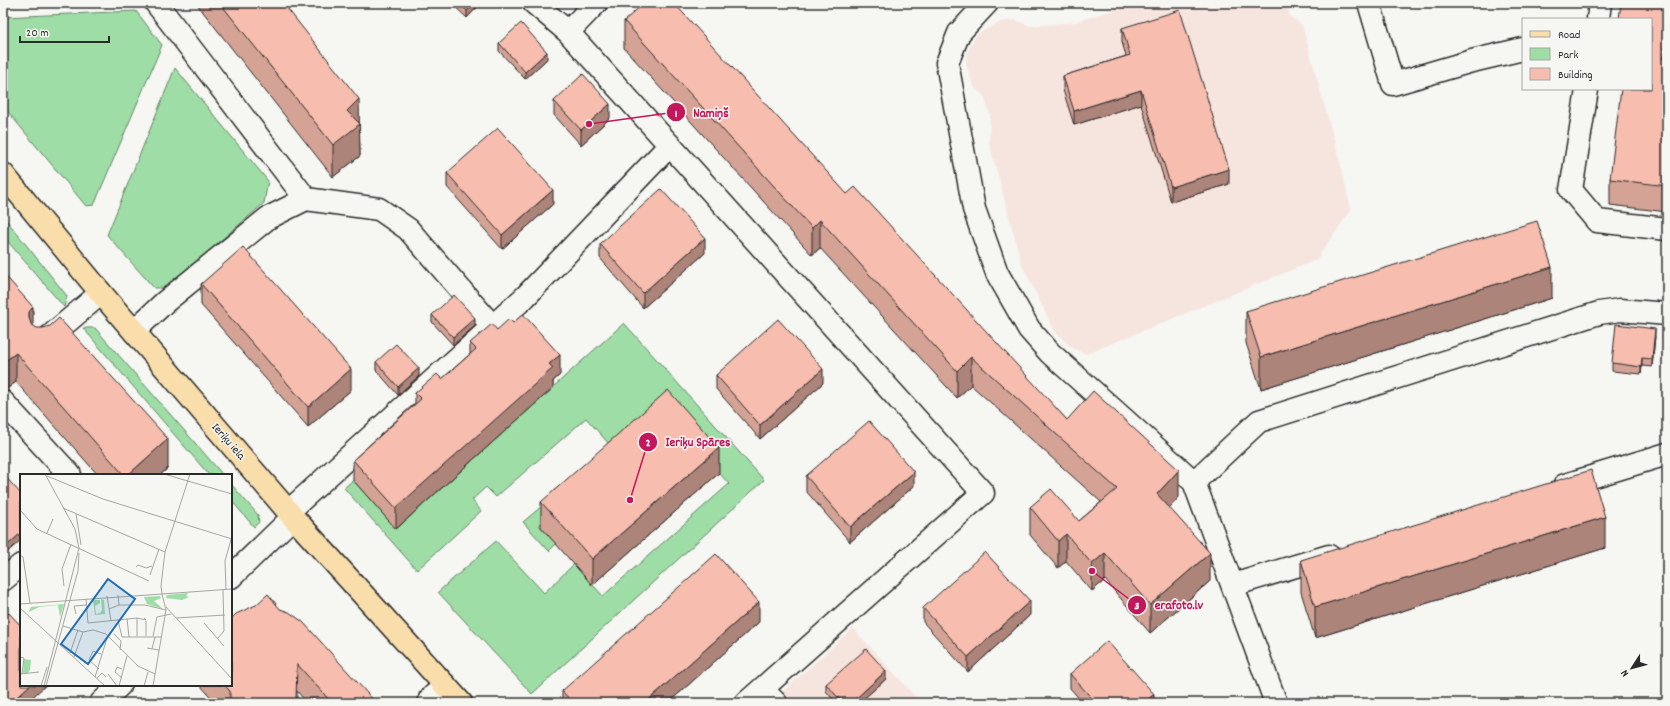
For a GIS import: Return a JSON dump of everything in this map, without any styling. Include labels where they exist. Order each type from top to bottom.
[{"type":"main road","name":"Ieriķu iela","points":[[3,174],[101,293],[291,514],[438,692],[462,703]]},
{"type":"street","points":[[156,3],[306,199]]},
{"type":"street","points":[[534,3],[568,32],[983,493],[769,696],[746,703]]},
{"type":"street","points":[[568,32],[596,3]]},
{"type":"street","points":[[987,3],[959,33],[946,63],[974,209],[997,273],[1029,328],[1050,353],[1194,482],[1276,703]]},
{"type":"street","points":[[1369,3],[1393,84],[1472,61],[1522,49]]},
{"type":"street","points":[[1598,18],[1600,3]]},
{"type":"street","points":[[1587,90],[1571,190],[1597,221],[1667,229]]},
{"type":"street","points":[[232,576],[291,514],[525,297],[670,145]]},
{"type":"street","points":[[134,331],[165,302],[268,218],[306,199],[379,209],[408,229],[492,326]]},
{"type":"street","points":[[40,345],[101,293]]},
{"type":"street","points":[[1194,482],[1259,421],[1599,313],[1620,310],[1667,314]]},
{"type":"street","points":[[3,402],[69,474]]},
{"type":"street","points":[[1549,490],[1667,454]]},
{"type":"street","points":[[1233,585],[1346,551]]},
{"type":"street","points":[[3,580],[20,565]]},
{"type":"street","points":[[101,703],[119,686]]},
{"type":"shaded area","points":[[1135,3],[1287,3],[1290,17],[1302,25],[1338,154],[1351,210],[1316,260],[1086,354],[1072,348],[1055,332],[1022,265],[989,142],[990,114],[984,96],[973,86],[966,63],[967,53],[976,35],[1000,22],[1015,20],[1031,26],[1075,22]]},
{"type":"shaded area","points":[[853,628],[921,703],[770,703]]},
{"type":"green space","points":[[136,11],[162,45],[94,205],[86,206],[3,106],[3,17]]},
{"type":"green space","points":[[175,68],[268,181],[264,203],[166,288],[154,288],[107,235]]},
{"type":"green space","points":[[3,216],[67,296],[64,307],[3,236]]},
{"type":"green space","points":[[624,323],[764,480],[532,694],[438,592],[496,541],[544,593],[574,564],[603,596],[729,484],[719,473],[618,454],[586,418],[496,497],[486,487],[472,500],[481,511],[417,570],[344,488],[353,480],[396,529]]},
{"type":"green space","points":[[83,328],[95,328],[222,474],[208,474]]},
{"type":"green space","points":[[591,478],[539,525],[556,544],[549,551],[523,522],[542,506]]},
{"type":"green space","points":[[232,485],[258,515],[259,522],[254,527],[232,501]]},
{"type":"building","points":[[220,3],[283,3],[359,99],[347,111],[360,124],[333,145]]},
{"type":"building","points":[[459,3],[474,3],[467,11]]},
{"type":"building","points":[[644,3],[674,3],[847,194],[855,187],[1067,420],[1093,391],[1179,470],[1157,494],[1210,553],[1150,605],[1105,553],[1092,564],[1066,534],[1058,541],[1030,507],[1051,489],[1079,521],[1117,489],[971,357],[957,371],[820,220],[812,228],[624,21]]},
{"type":"building","points":[[1621,3],[1667,3],[1667,26],[1663,59],[1667,59],[1667,186],[1610,179],[1621,90],[1652,90],[1652,18],[1619,18]]},
{"type":"building","points":[[1180,10],[1229,169],[1171,187],[1141,90],[1074,111],[1063,76],[1130,55],[1122,28]]},
{"type":"building","points":[[521,23],[547,52],[525,72],[499,43]]},
{"type":"building","points":[[583,74],[610,104],[581,130],[554,101]]},
{"type":"building","points":[[498,128],[553,190],[502,235],[447,173]]},
{"type":"building","points":[[661,189],[705,238],[643,293],[600,244]]},
{"type":"building","points":[[1537,221],[1552,267],[1261,357],[1246,311]]},
{"type":"building","points":[[243,247],[351,369],[308,407],[201,284]]},
{"type":"building","points":[[3,273],[33,307],[29,312],[31,324],[37,328],[43,328],[50,326],[59,318],[168,439],[129,474],[123,474],[16,353],[5,361],[3,359]]},
{"type":"building","points":[[454,295],[475,318],[453,337],[432,315]]},
{"type":"building","points":[[523,314],[560,355],[549,364],[553,368],[396,508],[353,460],[421,399],[415,393],[437,374],[442,379],[476,349],[470,343],[492,324],[497,330],[509,319],[513,323]]},
{"type":"building","points":[[778,319],[823,369],[760,425],[716,375]]},
{"type":"building","points":[[1616,324],[1655,329],[1652,359],[1642,358],[1641,367],[1612,363]]},
{"type":"building","points":[[396,344],[419,368],[398,387],[376,362]]},
{"type":"building","points":[[668,390],[719,448],[592,559],[541,502]]},
{"type":"building","points":[[869,421],[914,472],[850,527],[806,476]]},
{"type":"building","points":[[1591,470],[1605,517],[1315,607],[1301,560]]},
{"type":"building","points":[[3,474],[20,493],[20,534],[3,549],[3,513],[5,511],[3,509]]},
{"type":"building","points":[[985,552],[1030,601],[968,657],[923,608]]},
{"type":"building","points":[[716,554],[759,602],[645,703],[573,703],[562,691]]},
{"type":"building","points":[[268,594],[280,609],[289,612],[303,622],[376,703],[332,703],[297,664],[296,702],[254,701],[252,703],[241,703],[239,701],[230,701],[230,691],[225,686],[232,686],[232,618],[236,614],[256,605]]},
{"type":"building","points":[[9,613],[20,625],[20,686],[29,686],[10,703],[3,703],[3,619]]},
{"type":"building","points":[[1107,641],[1154,694],[1144,703],[1096,703],[1070,674]]},
{"type":"building","points":[[866,649],[886,671],[851,703],[843,703],[826,684]]},
{"type":"place","name":"Namiņš","points":[[589,124]]},
{"type":"place","name":"Ieriķu Spāres","points":[[630,500]]},
{"type":"place","name":"erafoto.lv","points":[[1092,571]]}]
